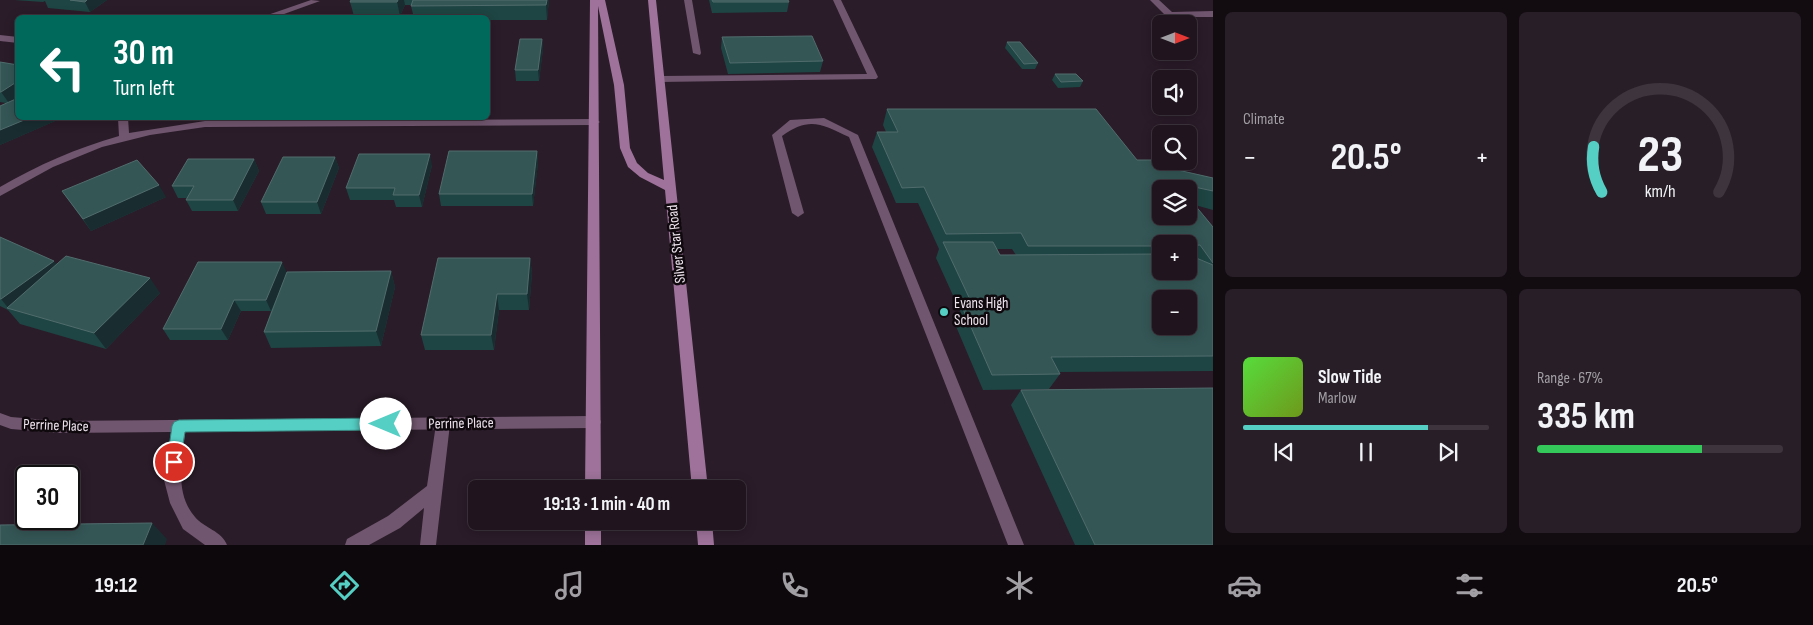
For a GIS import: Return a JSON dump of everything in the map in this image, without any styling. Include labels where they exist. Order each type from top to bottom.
[{"type":"main road","points":[[593,480],[594,0]]},
{"type":"main road","points":[[601,0],[619,85],[625,148],[632,165],[644,176],[671,188]]},
{"type":"main road","name":"Silver Star Road","points":[[652,0],[699,480]]},
{"type":"main road","points":[[593,530],[593,545]]},
{"type":"main road","points":[[705,530],[706,545]]},
{"type":"street","points":[[688,0],[697,53]]},
{"type":"street","points":[[660,79],[873,77],[837,0]]},
{"type":"street","points":[[1154,0],[1170,15],[1213,14]]},
{"type":"street","points":[[272,15],[316,1]]},
{"type":"street","points":[[0,38],[15,40]]},
{"type":"street","points":[[123,120],[124,136]]},
{"type":"street","points":[[798,214],[777,135],[794,122],[824,121],[853,135],[1016,545]]},
{"type":"street","points":[[0,192],[64,159],[124,136],[166,128],[205,124],[595,122]]},
{"type":"street","name":"Perrine Place","points":[[0,419],[11,423],[59,427],[594,422]]},
{"type":"street","points":[[428,545],[443,424]]},
{"type":"street","points":[[179,426],[172,480],[176,498],[189,523],[220,545]]},
{"type":"street","points":[[353,545],[394,522],[435,490]]},
{"type":"building","points":[[70,0],[87,0],[85,2]]},
{"type":"building","points":[[351,0],[398,0],[397,2],[350,2]]},
{"type":"building","points":[[413,0],[547,0],[546,5],[411,6]]},
{"type":"building","points":[[712,0],[788,0],[789,2],[713,2]]},
{"type":"building","points":[[812,36],[823,61],[730,63],[722,37]]},
{"type":"building","points":[[520,39],[542,39],[538,70],[515,70]]},
{"type":"building","points":[[1007,42],[1020,42],[1038,63],[1024,64]]},
{"type":"building","points":[[0,62],[15,64],[15,83],[0,92]]},
{"type":"building","points":[[1055,74],[1076,74],[1083,81],[1061,82]]},
{"type":"building","points":[[15,99],[15,120],[24,120],[0,130],[0,106]]},
{"type":"building","points":[[887,109],[1096,109],[1137,160],[1152,160],[1152,170],[1178,170],[1213,178],[1213,191],[1197,188],[1197,180],[1152,180],[1152,225],[1197,225],[1197,208],[1213,227],[1213,263],[1200,245],[1197,245],[1197,235],[1152,235],[1152,246],[1028,246],[1021,233],[946,234],[924,187],[902,188],[877,132],[898,132]]},
{"type":"building","points":[[449,151],[537,151],[532,194],[439,194]]},
{"type":"building","points":[[359,154],[430,154],[419,195],[393,195],[395,188],[346,188]]},
{"type":"building","points":[[283,157],[335,157],[317,202],[261,202]]},
{"type":"building","points":[[188,159],[254,159],[233,200],[186,200],[194,186],[172,186]]},
{"type":"building","points":[[137,160],[159,185],[83,219],[62,191]]},
{"type":"building","points":[[0,237],[54,261],[1,299],[0,299]]},
{"type":"building","points":[[943,242],[993,242],[1000,255],[1152,254],[1152,280],[1197,280],[1197,258],[1213,265],[1213,356],[1051,357],[1060,374],[992,375],[963,309],[974,308]]},
{"type":"building","points":[[66,256],[150,278],[94,333],[7,308]]},
{"type":"building","points":[[438,258],[530,258],[527,294],[497,294],[491,335],[421,335]]},
{"type":"building","points":[[198,262],[282,262],[266,300],[234,300],[221,329],[163,329]]},
{"type":"building","points":[[391,271],[376,331],[264,332],[287,272]]},
{"type":"building","points":[[1213,388],[1213,545],[1095,545],[1021,390]]},
{"type":"building","points":[[152,523],[143,545],[0,545],[0,525],[15,525],[15,530],[80,530],[80,524]]},
{"type":"place","name":"Evans High School","points":[[944,312]]},
{"type":"route","points":[[174,462],[179,426],[386,424]]}]
